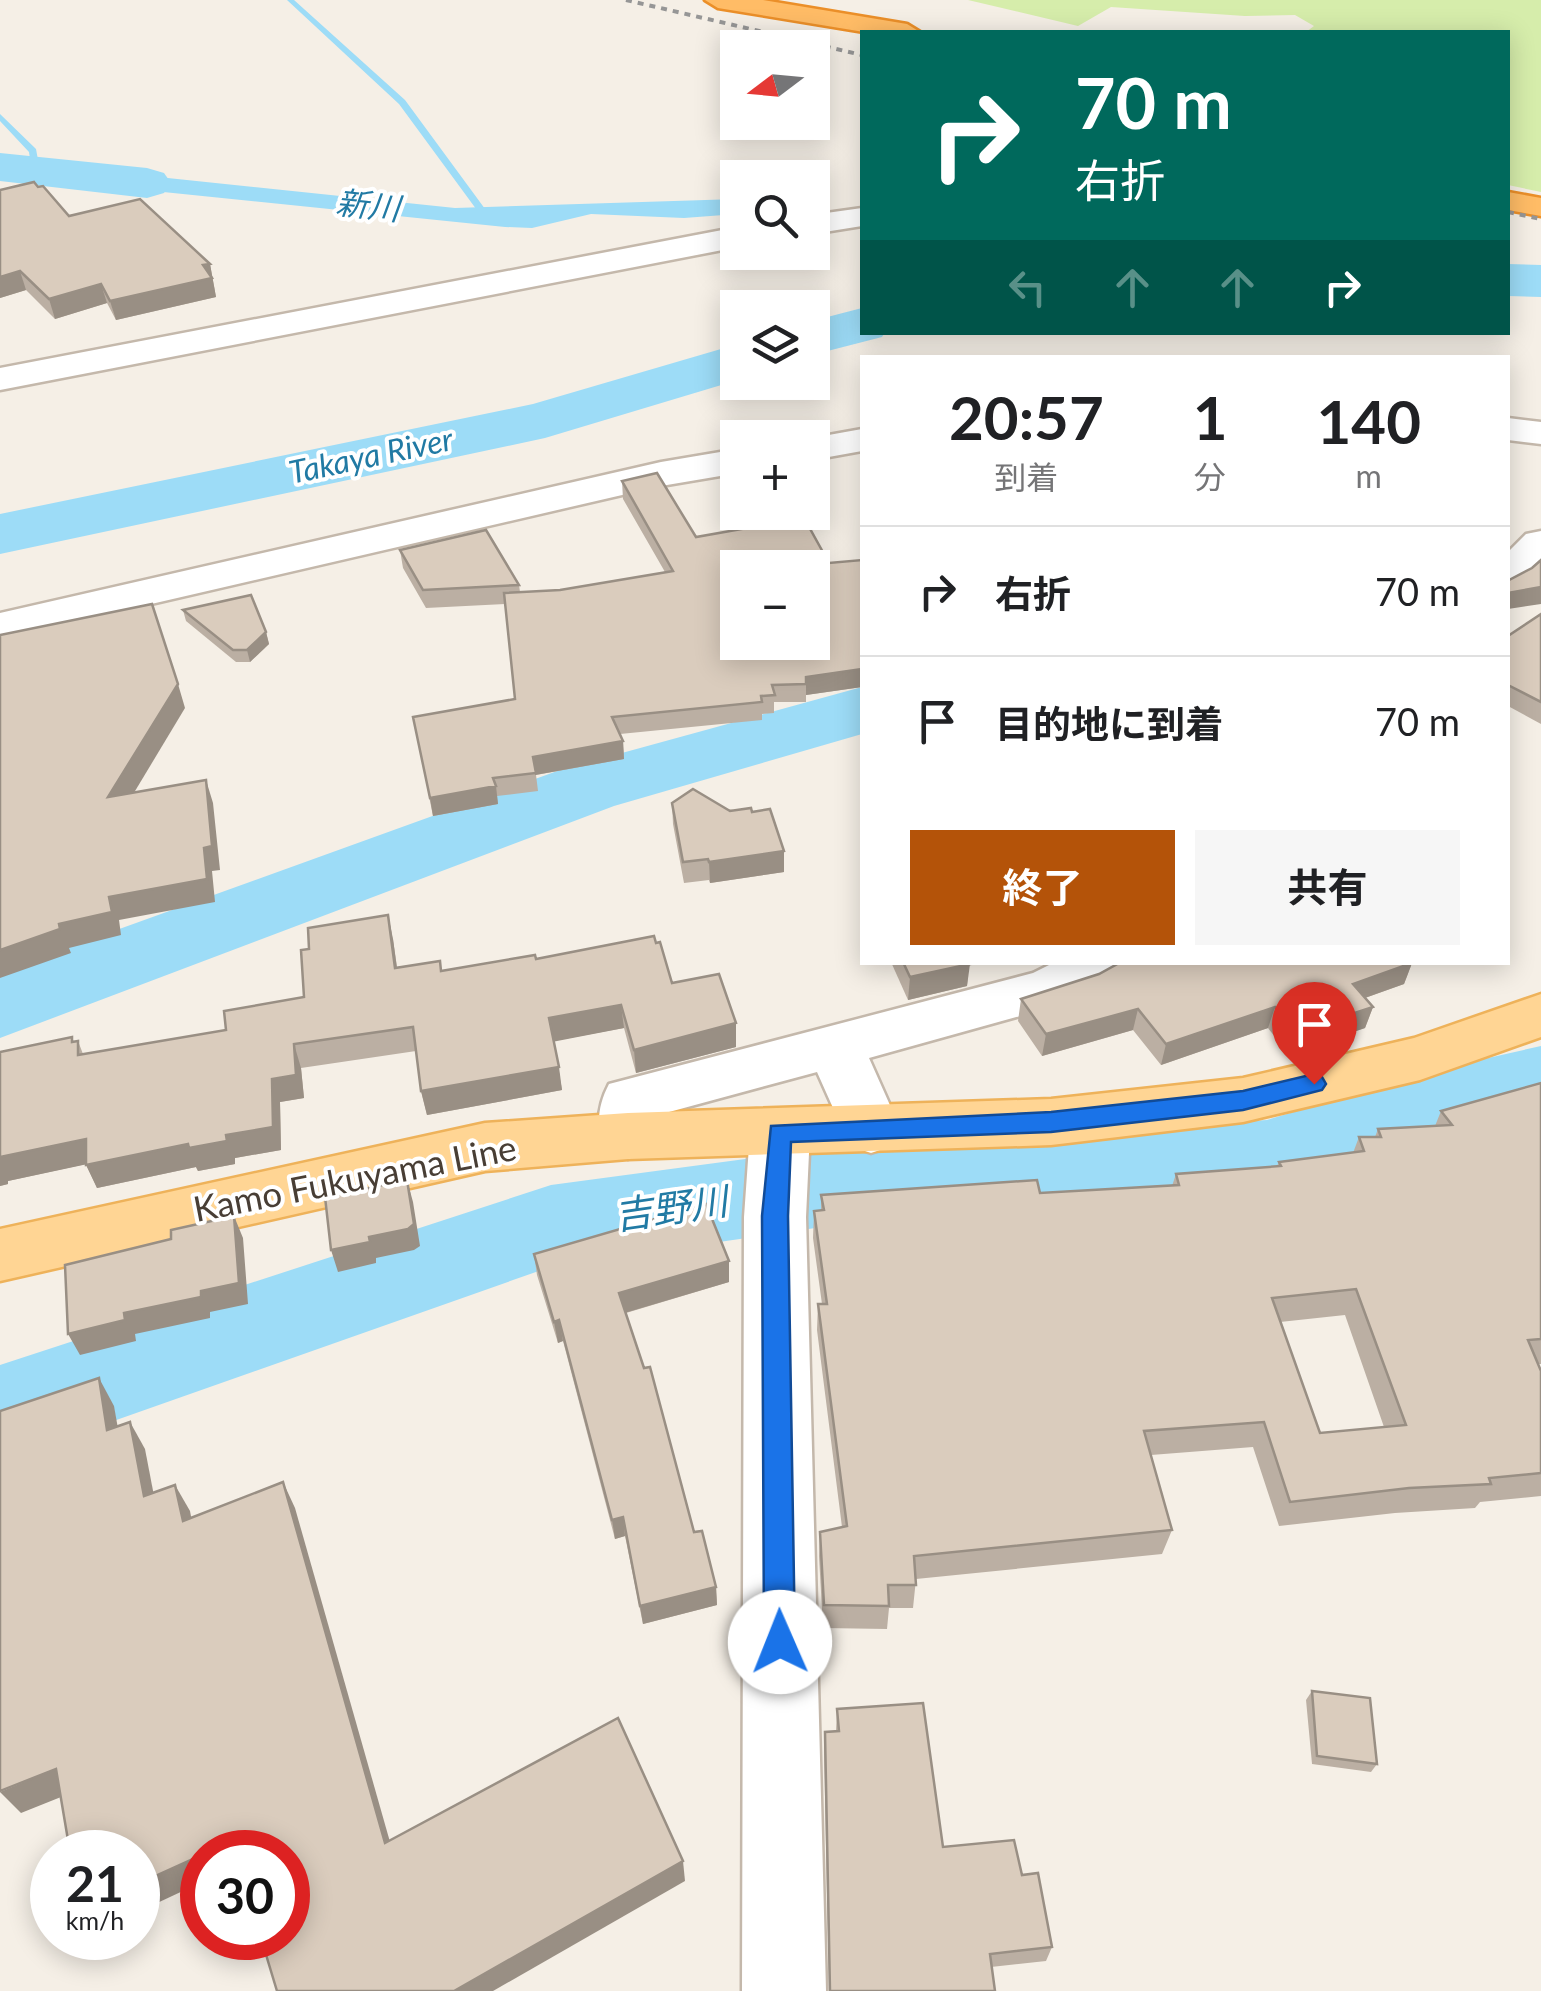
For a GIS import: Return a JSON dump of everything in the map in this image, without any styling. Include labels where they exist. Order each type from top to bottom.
[{"type":"highway","points":[[718,0],[896,30]]},
{"type":"highway","points":[[1510,201],[1541,207]]},
{"type":"main road","name":"Kamo Fukuyama Line","points":[[0,1255],[485,1147],[628,1136],[778,1171],[872,1130],[1051,1122],[1243,1100],[1420,1058],[1541,1016]]},
{"type":"street","points":[[830,221],[860,217]]},
{"type":"street","points":[[0,379],[720,240]]},
{"type":"street","points":[[1510,429],[1541,433]]},
{"type":"street","points":[[830,446],[860,440]]},
{"type":"street","points":[[0,626],[661,474],[720,464]]},
{"type":"street","points":[[1510,572],[1541,543]]},
{"type":"street","points":[[628,1136],[630,1100],[1048,990],[1098,965]]},
{"type":"street","points":[[836,1048],[872,1130]]},
{"type":"street","points":[[778,1171],[784,1991]]},
{"type":"green space","points":[[968,0],[1541,0],[1541,192],[1510,185],[1510,30],[1309,30],[1314,26],[1295,15],[1245,16],[1111,7],[1078,26]]},
{"type":"water","points":[[34,164],[455,208],[720,200],[720,215],[684,218],[591,214],[532,228],[505,227],[17,177]]},
{"type":"building","points":[[34,182],[43,186],[69,216],[140,199],[210,264],[203,265],[212,278],[110,301],[101,284],[49,299],[20,271],[0,277],[0,190]]},
{"type":"building","points":[[657,473],[696,537],[736,530],[811,530],[822,550],[720,550],[720,660],[830,660],[830,563],[860,560],[860,669],[806,677],[806,684],[772,685],[775,695],[761,696],[762,702],[612,717],[623,741],[533,757],[536,773],[493,778],[496,786],[430,798],[413,717],[515,699],[504,593],[560,590],[673,571],[622,481]]},
{"type":"building","points":[[486,530],[519,585],[423,590],[400,550]]},
{"type":"building","points":[[1541,560],[1541,587],[1510,593],[1510,579]]},
{"type":"building","points":[[251,595],[266,632],[247,650],[233,650],[183,610]]},
{"type":"building","points":[[152,604],[178,684],[108,797],[206,780],[212,846],[204,848],[207,879],[109,897],[112,912],[59,924],[60,929],[0,950],[0,635]]},
{"type":"building","points":[[1541,614],[1541,702],[1510,686],[1510,635]]},
{"type":"building","points":[[693,789],[730,811],[770,809],[784,851],[683,862],[672,803]]},
{"type":"building","points":[[388,915],[395,968],[440,961],[441,971],[535,955],[536,959],[654,936],[656,943],[660,942],[672,983],[719,974],[736,1023],[634,1050],[621,1005],[549,1018],[559,1067],[421,1091],[413,1027],[294,1044],[296,1075],[272,1079],[273,1127],[226,1135],[227,1141],[189,1148],[188,1144],[86,1165],[86,1139],[0,1157],[0,1052],[72,1037],[72,1042],[78,1041],[78,1055],[226,1030],[224,1011],[304,997],[301,950],[309,949],[308,928]]},
{"type":"building","points":[[904,965],[965,965],[910,977]]},
{"type":"building","points":[[1116,965],[1406,965],[1353,984],[1373,1007],[1296,1032],[1275,1007],[1166,1044],[1138,1009],[1046,1034],[1021,999]]},
{"type":"building","points":[[1541,1083],[1541,1339],[1528,1340],[1541,1371],[1541,1473],[1489,1478],[1491,1484],[1409,1488],[1290,1502],[1264,1422],[1144,1431],[1172,1530],[914,1556],[916,1585],[888,1585],[889,1606],[824,1605],[820,1532],[847,1526],[818,1304],[827,1304],[814,1211],[824,1210],[821,1195],[1037,1180],[1040,1193],[1179,1185],[1176,1174],[1281,1166],[1279,1162],[1364,1151],[1359,1137],[1381,1137],[1378,1129],[1452,1125],[1441,1111]],"holes":[[[1356,1289],[1406,1425],[1320,1433],[1272,1298]]]},
{"type":"building","points":[[407,1180],[414,1224],[408,1229],[369,1237],[370,1242],[331,1250],[325,1197]]},
{"type":"building","points":[[706,1204],[729,1261],[619,1293],[644,1368],[650,1367],[694,1532],[702,1531],[716,1587],[640,1606],[623,1517],[612,1520],[559,1320],[554,1322],[534,1254]]},
{"type":"building","points":[[234,1216],[239,1283],[201,1291],[201,1297],[124,1313],[125,1320],[68,1334],[65,1265],[171,1239],[171,1230]]},
{"type":"building","points":[[99,1378],[107,1430],[130,1422],[144,1496],[175,1485],[183,1521],[283,1482],[385,1843],[618,1718],[683,1861],[454,1991],[277,1991],[268,1960],[310,1960],[310,1830],[180,1830],[180,1865],[160,1874],[160,1830],[66,1830],[56,1769],[0,1791],[0,1411]]},
{"type":"building","points":[[1312,1691],[1370,1698],[1377,1764],[1317,1756]]},
{"type":"building","points":[[923,1703],[943,1847],[1014,1840],[1022,1875],[1038,1873],[1052,1947],[990,1954],[995,1991],[830,1991],[825,1732],[839,1731],[837,1709]]},
{"type":"waterway","points":[[290,0],[402,102],[485,215]]},
{"type":"waterway","points":[[0,116],[33,151],[34,160],[23,170]]},
{"type":"waterway","name":"新川","points":[[0,167],[147,183]]},
{"type":"waterway","name":"Takaya River","points":[[1510,280],[1541,281]]},
{"type":"waterway","name":"Takaya River","points":[[830,333],[860,326]]},
{"type":"waterway","name":"Takaya River","points":[[0,534],[545,420],[720,367]]},
{"type":"waterway","points":[[0,1006],[587,788],[860,711]]},
{"type":"waterway","name":"吉野川","points":[[0,1413],[551,1226],[836,1186],[1267,1158],[1439,1105],[1541,1081]]},
{"type":"railway","points":[[626,0],[860,55]]},
{"type":"railway","points":[[1510,212],[1541,219]]},
{"type":"route","points":[[780,1642],[775,1216],[780,1132],[1051,1122],[1243,1100],[1314,1084]]}]
